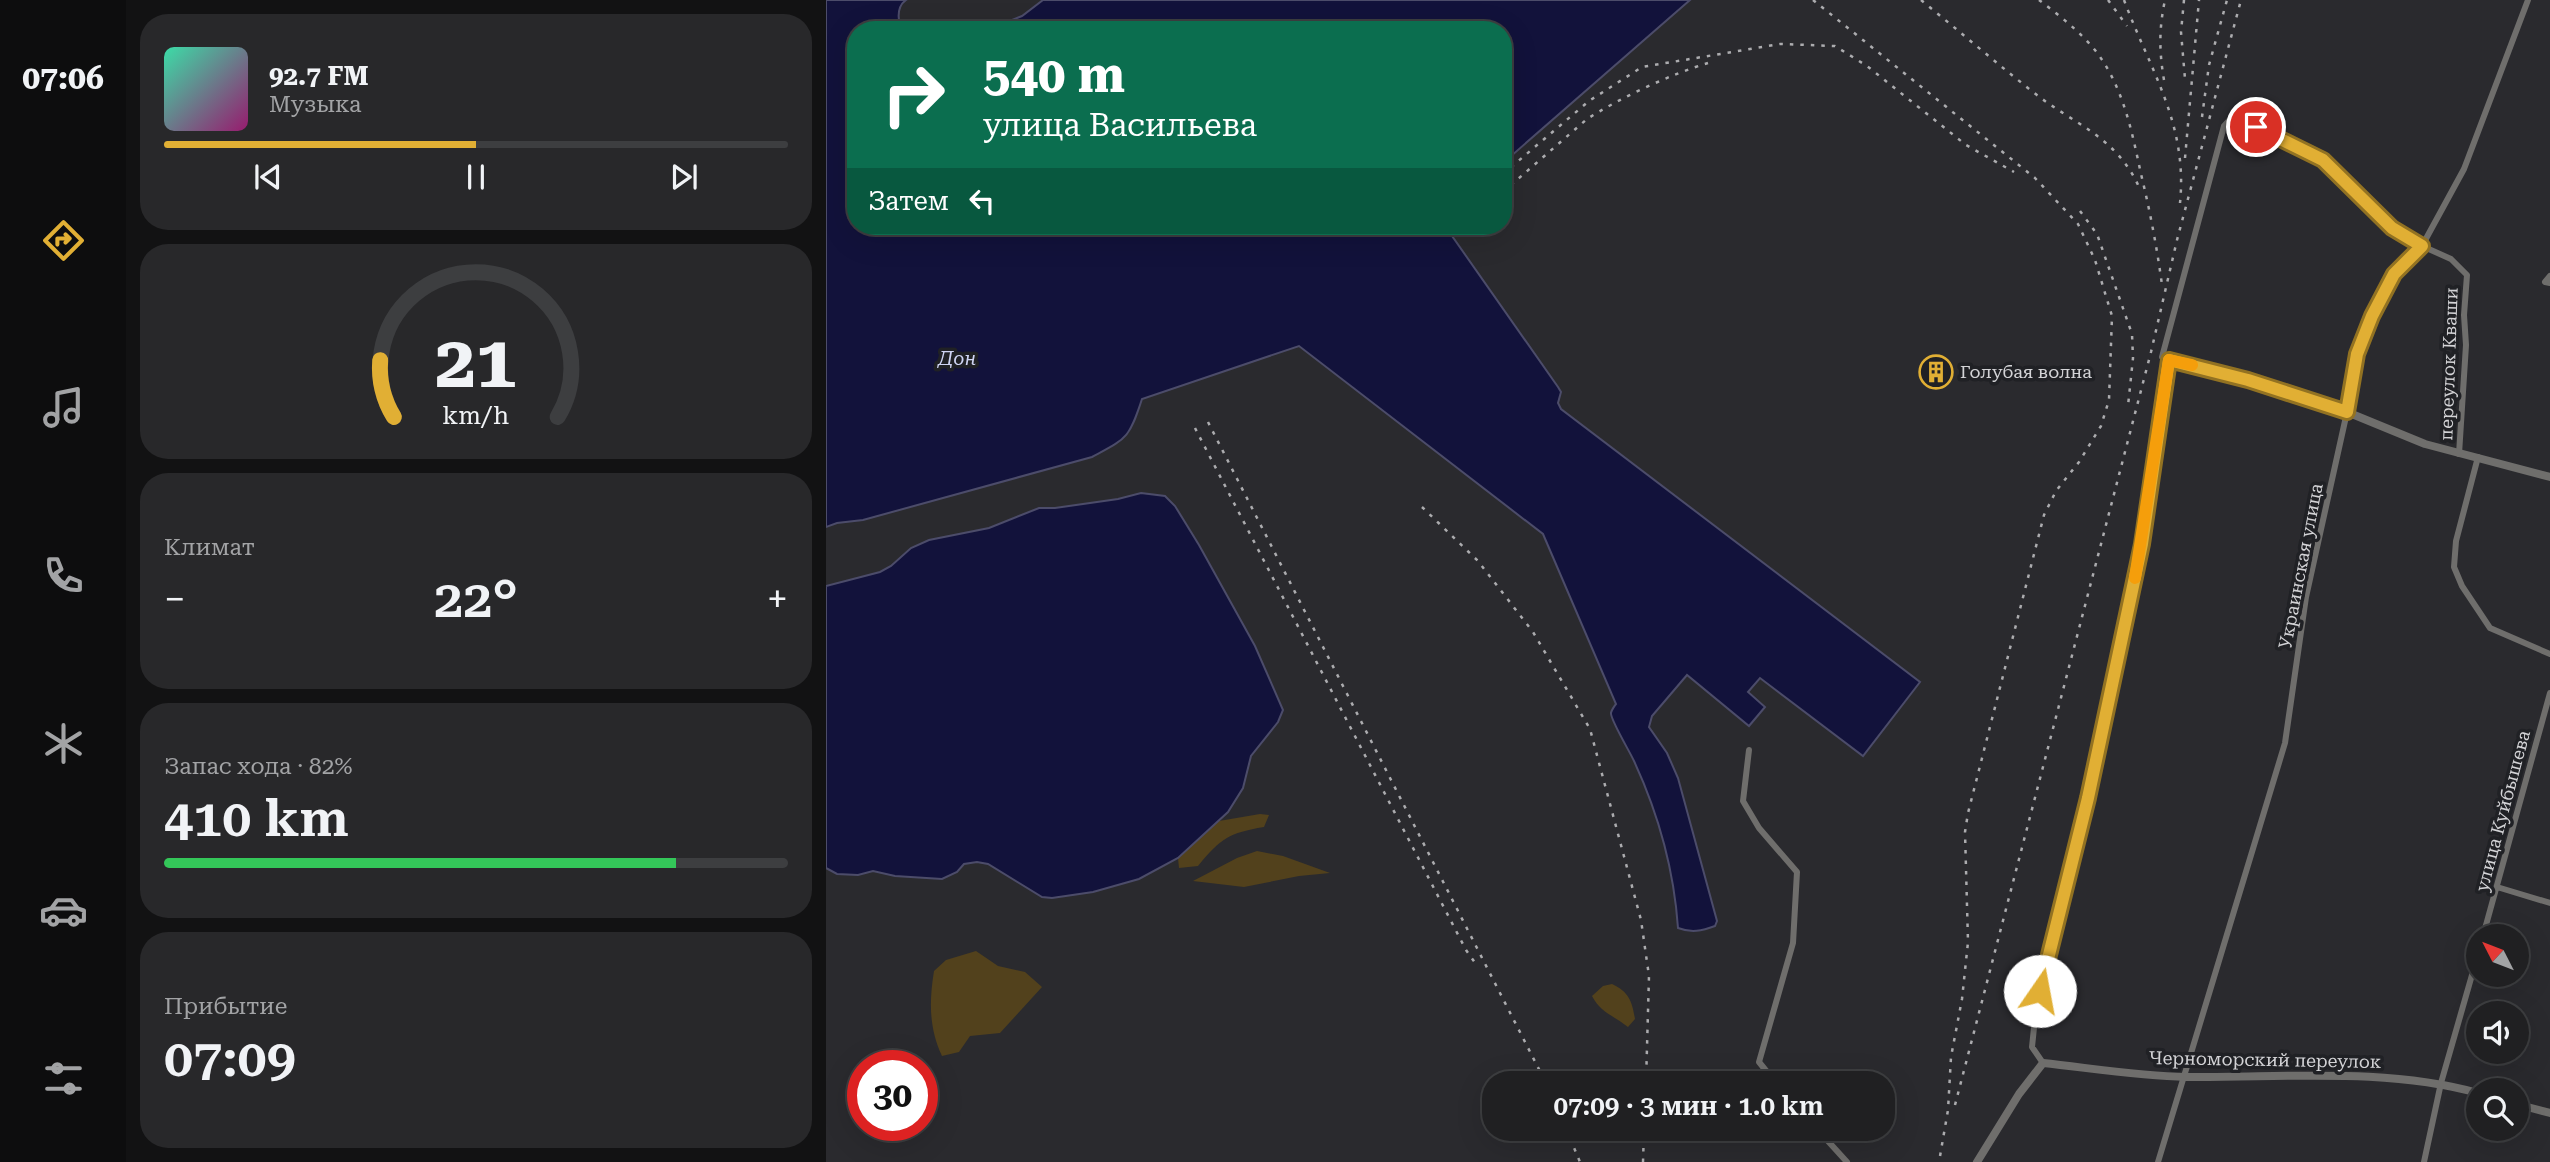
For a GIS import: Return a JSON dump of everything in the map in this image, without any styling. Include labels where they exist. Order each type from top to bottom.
[{"type":"street","name":"Украинская улица","points":[[2158,1162],[2285,743],[2306,597],[2347,412],[2357,354],[2372,316],[2394,274],[2422,246],[2465,169],[2528,0]]},
{"type":"street","points":[[1977,1162],[2012,1105],[2043,1063],[2032,1047],[2035,1018],[2088,798],[2142,544],[2166,358],[2224,127],[2233,116],[2323,160],[2392,228],[2422,246]]},
{"type":"street","name":"переулок Кваши","points":[[2422,246],[2451,259],[2467,275],[2464,316],[2466,345],[2459,454]]},
{"type":"street","points":[[2166,358],[2248,380],[2347,412],[2425,444],[2550,477]]},
{"type":"street","name":"переулок Кваши","points":[[2477,457],[2456,541],[2454,566],[2462,586],[2490,628],[2550,654]]},
{"type":"street","name":"улица Куйбышева","points":[[2486,924],[2550,693]]},
{"type":"street","points":[[1749,750],[1743,801],[1759,828],[1797,872],[1793,943],[1759,1062],[1766,1071]]},
{"type":"street","points":[[2497,887],[2550,904]]},
{"type":"street","points":[[2424,1162],[2441,1083],[2469,987]]},
{"type":"street","name":"Черноморский переулок","points":[[2043,1063],[2182,1077],[2328,1076],[2441,1083],[2466,1090]]},
{"type":"street","points":[[2529,1107],[2550,1113]]},
{"type":"street","points":[[1828,1141],[1847,1162]]},
{"type":"shaded area","points":[[1269,815],[1264,827],[1226,838],[1198,866],[1179,868],[1178,858],[1219,821]]},
{"type":"shaded area","points":[[1257,851],[1283,856],[1330,873],[1244,887],[1193,881],[1237,858]]},
{"type":"shaded area","points":[[976,951],[998,966],[1025,972],[1042,987],[1000,1033],[970,1036],[959,1052],[942,1056],[931,1015],[934,971],[946,960]]},
{"type":"shaded area","points":[[1612,984],[1622,990],[1631,1002],[1635,1019],[1628,1027],[1603,1010],[1592,996],[1603,986]]},
{"type":"water","name":"Дон","points":[[826,0],[906,0],[899,10],[900,21],[847,21],[847,235],[1451,235],[1558,387],[1561,392],[1558,403],[1561,409],[1920,682],[1863,756],[1760,678],[1748,692],[1765,707],[1749,726],[1687,675],[1652,716],[1649,727],[1667,753],[1678,778],[1717,921],[1715,926],[1710,928],[1687,931],[1678,928],[1664,842],[1643,781],[1612,716],[1611,712],[1616,704],[1543,534],[1299,346],[1142,399],[1134,422],[1125,436],[1092,457],[863,520],[826,527]]},
{"type":"water","points":[[1043,0],[1690,0],[1512,155],[1512,21],[1010,21],[1022,16]]},
{"type":"water","points":[[1141,493],[1165,496],[1175,506],[1255,646],[1283,710],[1278,722],[1251,756],[1243,788],[1228,812],[1178,858],[1139,879],[1093,892],[1052,898],[1042,897],[988,864],[977,862],[964,864],[957,872],[942,879],[895,876],[873,871],[858,875],[837,874],[826,868],[826,586],[880,572],[911,548],[929,540],[989,528],[1039,508],[1118,499]]},
{"type":"railway","points":[[1813,0],[2035,178],[2078,224],[2095,260],[2112,316],[2109,400],[2101,426],[2079,462],[2056,491],[2044,515],[1968,813],[1965,832],[1968,942],[1962,999],[1951,1057],[1948,1110],[1939,1162]]},
{"type":"railway","points":[[1921,0],[2033,92],[2106,143],[2118,155],[2139,187]]},
{"type":"railway","points":[[2039,0],[2085,39],[2098,54],[2121,97],[2153,230],[2162,285]]},
{"type":"railway","points":[[2108,0],[2127,26]]},
{"type":"railway","points":[[2124,0],[2173,123],[2181,174],[2180,203]]},
{"type":"railway","points":[[2164,80],[2160,40],[2165,0]]},
{"type":"railway","points":[[2184,0],[2181,32],[2185,79]]},
{"type":"railway","points":[[2185,158],[2199,0]]},
{"type":"railway","points":[[2202,117],[2209,65],[2227,0]]},
{"type":"railway","points":[[1955,1105],[2241,0]]},
{"type":"railway","points":[[1512,166],[1589,101],[1642,67],[1780,44],[1835,46],[1867,66],[1966,145],[2014,172]]},
{"type":"railway","points":[[1512,184],[1587,119],[1646,87],[1708,63]]},
{"type":"railway","points":[[2080,211],[2097,234],[2132,334],[2133,358],[2128,406]]},
{"type":"railway","points":[[1208,422],[1540,1071]]},
{"type":"railway","points":[[1195,428],[1466,950],[1478,967]]},
{"type":"railway","points":[[1422,507],[1478,561],[1533,632],[1590,729],[1641,920],[1649,976],[1646,1071]]},
{"type":"railway","points":[[1571,1141],[1580,1162]]},
{"type":"railway","points":[[1643,1162],[1644,1141]]},
{"type":"slow traffic","points":[[2135,578],[2169,360],[2192,365]]},
{"type":"place","name":"Голубая волна","points":[[1936,372]]},
{"type":"route","points":[[2040,991],[2088,798],[2142,544],[2169,360],[2248,380],[2347,412],[2357,354],[2372,316],[2394,274],[2422,246],[2392,228],[2323,160],[2256,127]]}]
